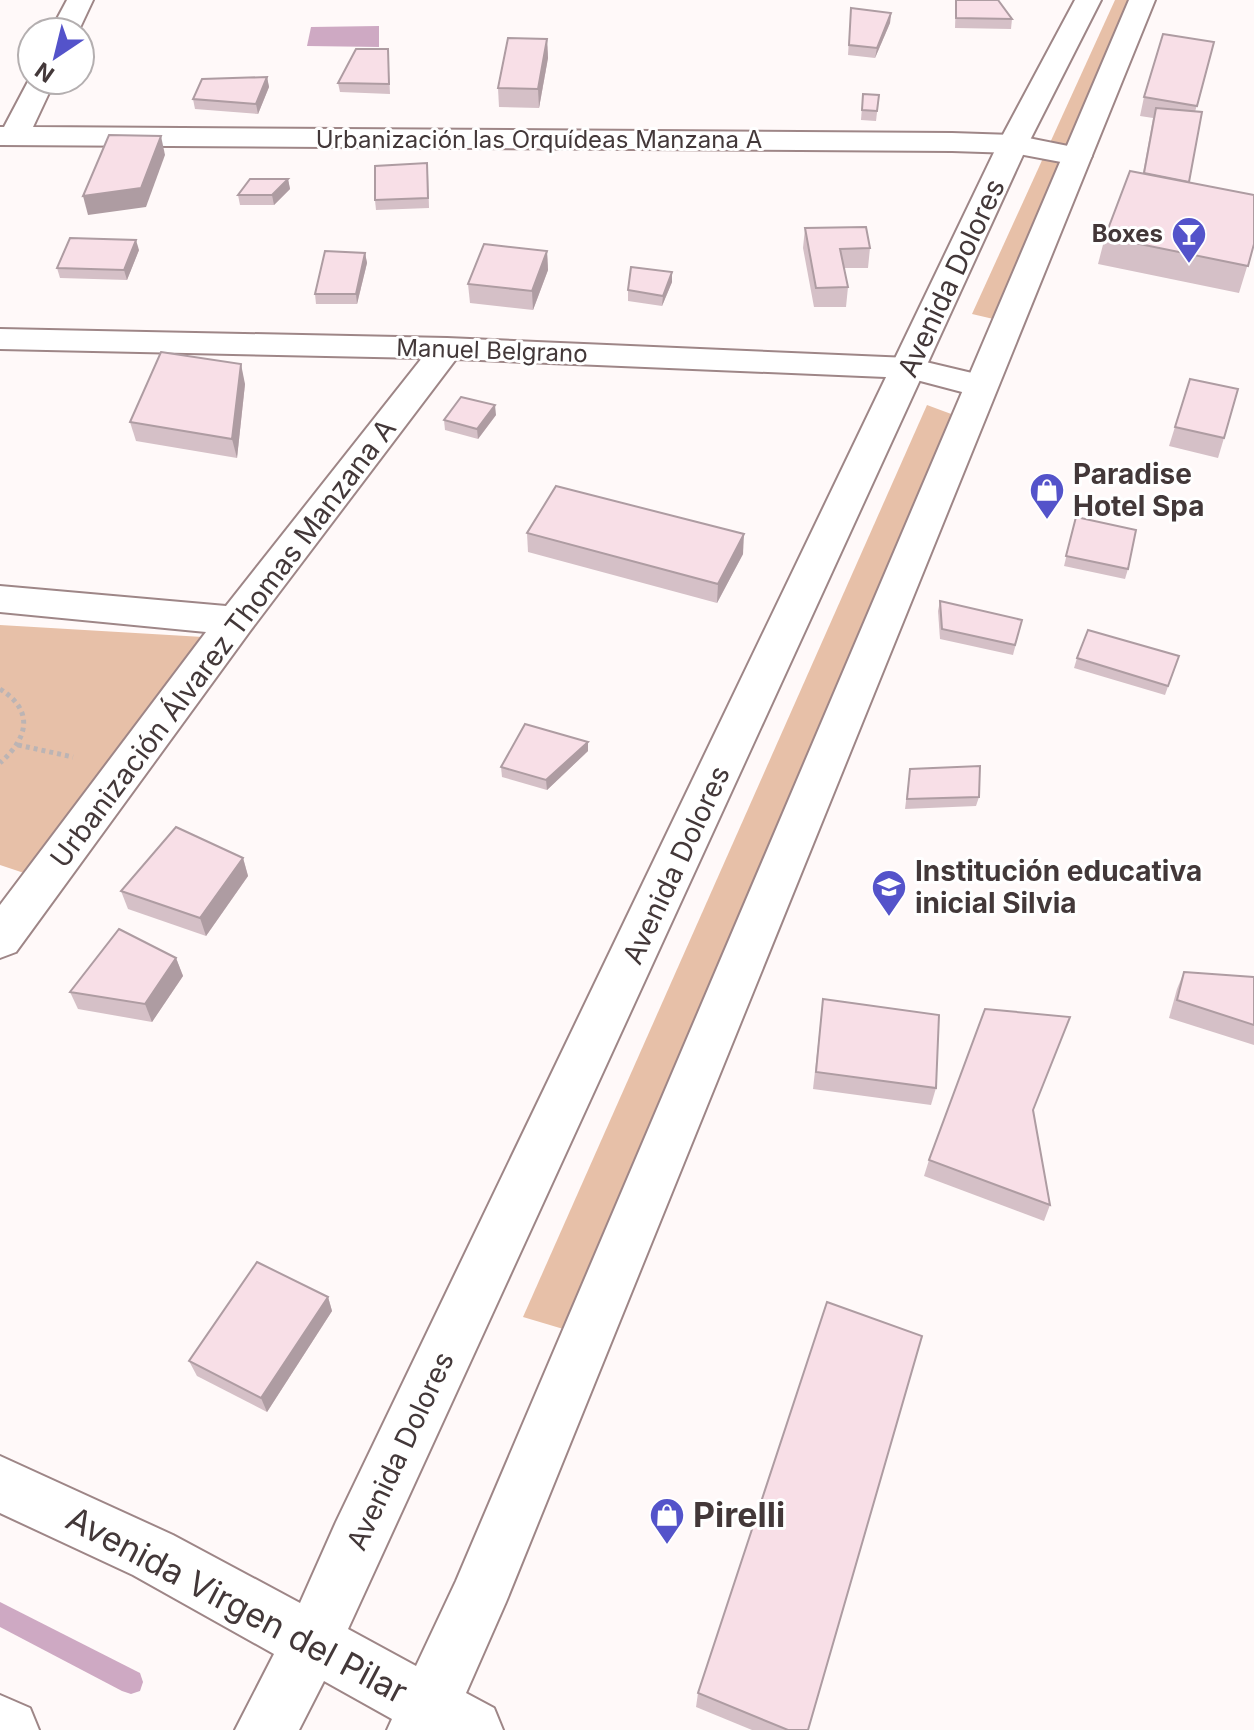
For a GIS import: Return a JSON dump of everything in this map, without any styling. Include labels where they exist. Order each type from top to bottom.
[{"type":"main road","name":"Avenida Dolores","points":[[275,1715],[313,1641],[356,1542],[1013,144],[1088,0]]},
{"type":"main road","points":[[440,1722],[477,1602],[1142,0]]},
{"type":"main road","points":[[7,136],[31,96]]},
{"type":"main road","name":"Urbanización las Orquídeas Manzana A","points":[[7,136],[1013,144],[1077,156]]},
{"type":"main road","name":"Manuel Belgrano","points":[[0,339],[447,348],[909,368],[981,386]]},
{"type":"main road","name":"Urbanización Álvarez Thomas Manzana A","points":[[4,925],[447,348]]},
{"type":"main road","points":[[0,599],[236,621]]},
{"type":"main road","name":"Avenida Virgen del Pilar","points":[[0,1484],[153,1555],[313,1641],[440,1722]]},
{"type":"main road","points":[[0,1725],[8,1730]]},
{"type":"path","points":[[0,689],[17,700],[25,714],[25,729],[18,745],[0,763]]},
{"type":"shaded area","points":[[1115,0],[1133,0],[1002,321],[972,314]]},
{"type":"shaded area","points":[[379,26],[379,47],[307,46],[311,27]]},
{"type":"shaded area","points":[[927,405],[962,418],[570,1331],[523,1317]]},
{"type":"shaded area","points":[[0,625],[203,637],[33,876],[0,865]]},
{"type":"building","points":[[956,0],[998,0],[1012,19],[956,18]]},
{"type":"building","points":[[851,8],[891,13],[877,48],[849,45]]},
{"type":"building","points":[[1163,34],[1214,42],[1197,106],[1144,97]]},
{"type":"building","points":[[508,38],[547,39],[538,89],[498,88]]},
{"type":"building","points":[[356,49],[388,49],[389,84],[338,83]]},
{"type":"building","points":[[267,77],[256,104],[193,99],[202,79]]},
{"type":"building","points":[[863,94],[879,95],[877,111],[862,110]]},
{"type":"building","points":[[1156,108],[1202,112],[1189,182],[1144,173]]},
{"type":"building","points":[[109,135],[161,136],[141,188],[83,196]]},
{"type":"building","points":[[427,163],[428,198],[375,200],[375,166]]},
{"type":"building","points":[[1130,171],[1254,195],[1254,244],[1248,266],[1105,237]]},
{"type":"building","points":[[250,179],[288,179],[272,195],[238,195]]},
{"type":"building","points":[[866,227],[870,248],[840,249],[848,287],[816,288],[805,228]]},
{"type":"building","points":[[70,238],[136,240],[124,270],[57,268]]},
{"type":"building","points":[[484,244],[547,251],[532,291],[468,284]]},
{"type":"building","points":[[325,251],[365,253],[356,294],[315,294]]},
{"type":"building","points":[[631,267],[672,272],[663,296],[628,290]]},
{"type":"building","points":[[161,352],[241,364],[232,439],[130,422]]},
{"type":"building","points":[[1190,379],[1238,389],[1224,438],[1175,427]]},
{"type":"building","points":[[461,397],[495,405],[477,429],[444,420]]},
{"type":"building","points":[[556,486],[744,534],[718,584],[527,533]]},
{"type":"building","points":[[1076,517],[1136,530],[1128,569],[1066,556]]},
{"type":"building","points":[[940,601],[1022,620],[1015,645],[942,629]]},
{"type":"building","points":[[1088,630],[1179,656],[1168,686],[1077,658]]},
{"type":"building","points":[[525,724],[588,742],[546,780],[501,767]]},
{"type":"building","points":[[980,766],[979,797],[907,799],[910,769]]},
{"type":"building","points":[[176,827],[243,858],[200,918],[121,891]]},
{"type":"building","points":[[119,929],[176,958],[145,1004],[70,992]]},
{"type":"building","points":[[1184,972],[1254,977],[1254,1025],[1177,1000]]},
{"type":"building","points":[[823,999],[939,1015],[936,1088],[816,1072]]},
{"type":"building","points":[[985,1009],[1070,1017],[1033,1110],[1050,1205],[929,1160]]},
{"type":"building","points":[[257,1262],[328,1297],[261,1398],[189,1361]]},
{"type":"building","points":[[827,1302],[922,1336],[808,1730],[788,1730],[698,1693]]},
{"type":"waterway","points":[[0,1614],[131,1682]]},
{"type":"place","name":"Boxes","points":[[1189,265]]},
{"type":"place","name":"Paradise Hotel Spa","points":[[1047,521]]},
{"type":"place","name":"Institución educativa inicial Silvia","points":[[889,918]]},
{"type":"place","name":"Pirelli","points":[[667,1546]]}]
